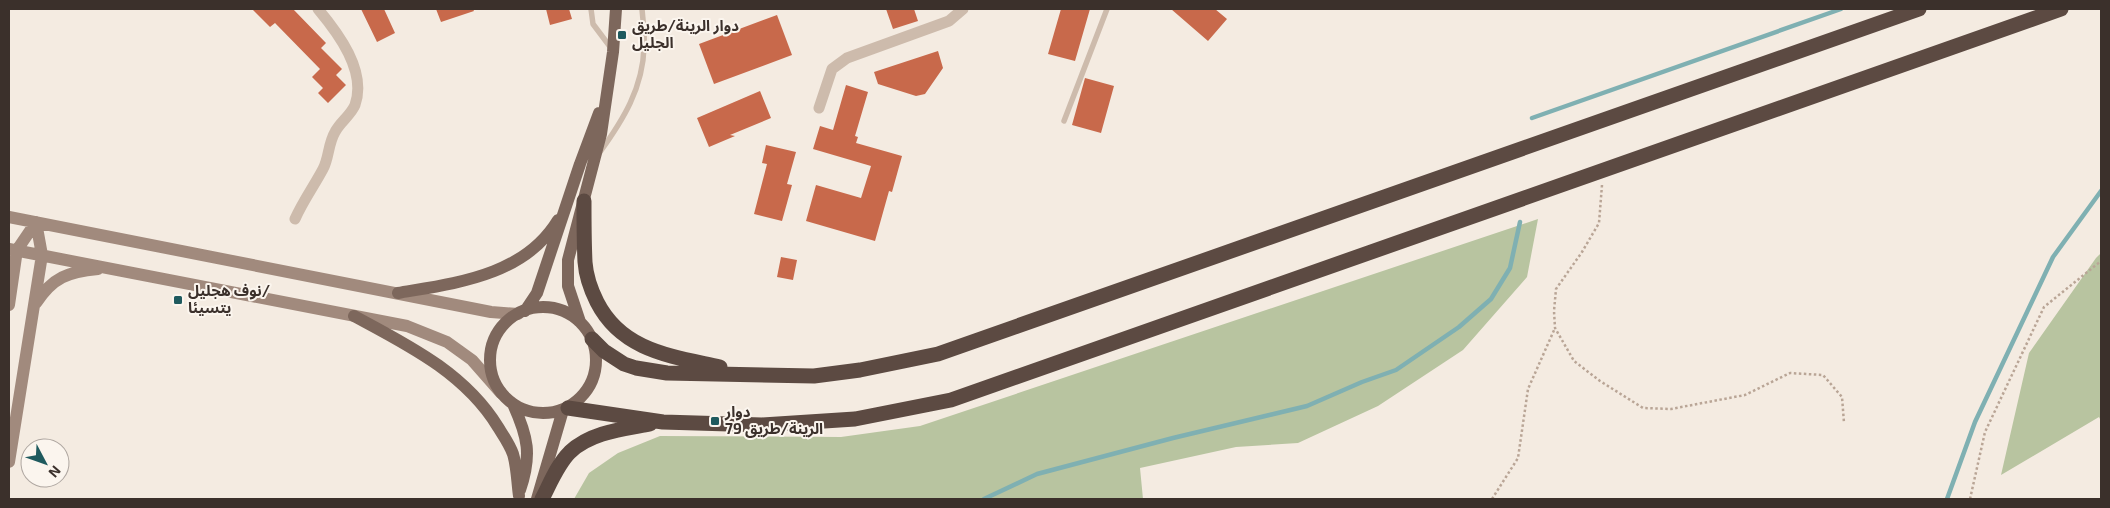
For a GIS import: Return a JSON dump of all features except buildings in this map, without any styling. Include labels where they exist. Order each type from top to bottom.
[{"type":"highway","points":[[592,339],[614,358],[636,368],[667,373],[814,376],[860,370],[938,354],[1919,9]]},
{"type":"highway","points":[[566,409],[663,422],[762,425],[855,420],[951,400],[2062,9]]},
{"type":"highway","points":[[584,201],[585,264],[588,279],[602,313],[614,328],[641,346],[659,353],[748,374]]},
{"type":"highway","points":[[542,499],[557,470],[570,452],[591,439],[612,432],[663,422]]},
{"type":"main road","points":[[580,322],[568,286],[567,274],[570,249],[596,158],[614,52],[616,9]]},
{"type":"main road","points":[[501,393],[491,368],[491,351],[499,331],[521,312],[537,293],[565,207],[607,92]]},
{"type":"main road","points":[[398,293],[470,279],[494,272],[511,264],[544,238],[565,207]]},
{"type":"main road","points":[[9,217],[491,312],[521,312],[543,307],[558,309],[570,314],[580,322],[592,339],[597,359],[593,379],[583,396],[566,409],[540,414],[525,411],[513,404],[501,393],[472,360],[447,342],[407,326],[13,250]]},
{"type":"main road","points":[[9,305],[13,250],[36,222]]},
{"type":"main road","points":[[9,462],[42,255],[36,222]]},
{"type":"main road","points":[[32,317],[36,303],[42,293],[56,279],[76,272],[109,268]]},
{"type":"main road","points":[[354,316],[430,359],[480,402],[494,420],[512,453],[518,498]]},
{"type":"main road","points":[[513,404],[521,421],[528,444],[525,476],[518,498]]},
{"type":"main road","points":[[537,499],[566,409]]},
{"type":"street","points":[[294,218],[324,167],[328,148],[335,131],[355,104],[357,85],[354,62],[339,33],[318,9]]},
{"type":"street","points":[[819,108],[832,69],[838,64],[847,58],[949,21],[963,9]]},
{"type":"lane","points":[[591,9],[593,24],[614,52]]},
{"type":"lane","points":[[596,158],[622,122],[638,88],[644,47],[642,9]]},
{"type":"lane","points":[[1064,121],[1106,9]]},
{"type":"path","points":[[1603,171],[1599,222],[1582,252],[1556,290],[1555,328],[1574,361],[1600,381],[1643,408],[1671,409],[1745,396],[1790,373],[1823,375],[1842,397],[1844,423]]},
{"type":"path","points":[[1970,499],[1985,432],[2044,306],[2101,261]]},
{"type":"path","points":[[1492,499],[1518,458],[1528,389],[1555,328]]},
{"type":"green space","points":[[1538,219],[1527,277],[1463,350],[1378,406],[1298,443],[1236,447],[1140,468],[1143,499],[574,499],[589,473],[618,453],[660,436],[841,437],[920,426]]},
{"type":"green space","points":[[2101,253],[2101,421],[2099,417],[2001,475],[2029,353]]},
{"type":"waterway","points":[[1532,118],[1841,9]]},
{"type":"waterway","points":[[1947,499],[1975,422],[2053,257],[2101,191]]},
{"type":"waterway","points":[[984,499],[1037,474],[1173,438],[1307,406],[1362,382],[1396,370],[1459,327],[1491,299],[1510,268],[1520,222]]},
{"type":"place","name":"دوار الرينة/طريق الجليل","points":[[622,35]]},
{"type":"place","name":"نوف هجليل/ يتسيئا","points":[[178,300]]},
{"type":"place","name":"دوار الرينة/طريق 79","points":[[715,421]]}]
